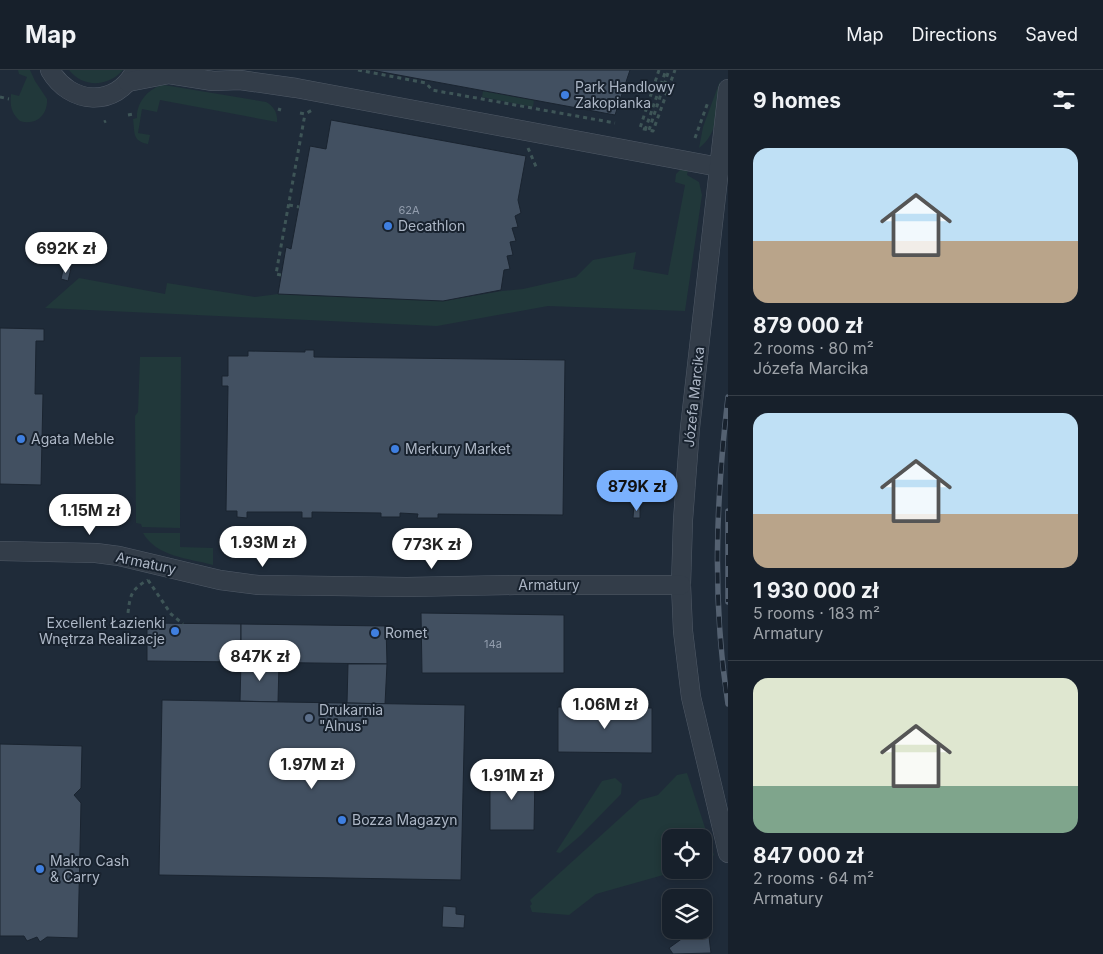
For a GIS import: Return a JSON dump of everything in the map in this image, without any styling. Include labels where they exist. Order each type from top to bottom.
[{"type":"street","points":[[50,70],[55,78],[70,91],[80,96],[91,98],[113,93],[132,76],[168,74],[213,81],[240,80],[296,88],[719,167]]},
{"type":"street","points":[[224,70],[240,80]]},
{"type":"street","name":"Józefa Marcika","points":[[728,89],[690,428],[684,503],[681,585],[683,631],[691,697],[728,853]]},
{"type":"street","name":"Armatury","points":[[0,551],[104,554],[220,580],[258,585],[407,587],[681,585]]},
{"type":"path","points":[[358,70],[426,83],[432,90],[615,123]]},
{"type":"path","points":[[659,70],[640,128],[653,131],[675,70]]},
{"type":"path","points":[[647,130],[668,70]]},
{"type":"path","points":[[0,97],[9,99]]},
{"type":"path","points":[[281,275],[276,274],[305,114],[300,113]]},
{"type":"path","points":[[128,115],[133,114]]},
{"type":"path","points":[[526,143],[537,169]]},
{"type":"path","points":[[289,205],[299,207]]},
{"type":"path","points":[[128,613],[130,597],[139,584],[149,579],[171,614],[183,624]]},
{"type":"green space","points":[[18,70],[30,70],[47,99],[47,105],[43,114],[40,118],[31,122],[20,121],[12,109],[11,94],[19,96],[27,77],[19,74]]},
{"type":"green space","points":[[69,70],[123,70],[110,80],[96,83],[81,80]]},
{"type":"green space","points":[[720,81],[718,109],[714,127],[706,142],[699,148],[703,127]]},
{"type":"green space","points":[[164,85],[266,102],[275,111],[277,122],[160,100],[157,112],[142,109],[138,133],[150,135],[148,144],[143,143],[135,136],[133,119],[137,118],[137,112],[144,97],[158,86]]},
{"type":"green space","points":[[483,91],[534,100],[533,107],[482,97]]},
{"type":"green space","points":[[682,168],[688,170],[687,175],[699,182],[702,195],[685,311],[548,306],[437,326],[45,308],[79,278],[165,294],[167,283],[255,297],[278,294],[443,301],[523,289],[576,277],[593,260],[636,252],[633,269],[668,275],[685,185],[675,182],[676,174]]},
{"type":"green space","points":[[140,357],[181,357],[180,528],[142,527],[141,524],[136,523],[135,416],[138,412]]},
{"type":"green space","points":[[143,533],[180,533],[180,547],[213,548],[213,565],[165,552],[149,541]]},
{"type":"green space","points":[[687,773],[705,829],[662,829],[662,875],[596,894],[569,915],[532,912],[530,900],[640,800],[658,795],[677,775]]},
{"type":"green space","points":[[615,778],[622,784],[621,794],[581,835],[560,853],[556,852],[602,781]]},
{"type":"building","name":"Park Handlowy Zakopianka","points":[[371,70],[630,70],[615,115]]},
{"type":"building","points":[[331,120],[526,156],[518,200],[521,213],[515,216],[518,227],[512,228],[516,241],[510,242],[513,255],[507,256],[510,269],[504,270],[501,290],[443,301],[278,294],[286,247],[291,249],[310,146],[326,149]]},
{"type":"building","points":[[64,266],[71,268],[68,281],[61,279]]},
{"type":"building","name":"Agata Meble","points":[[0,328],[44,329],[44,341],[36,341],[35,394],[43,394],[41,485],[0,484]]},
{"type":"building","name":"Merkury Market","points":[[305,350],[314,350],[314,357],[565,360],[563,515],[438,514],[438,518],[417,518],[418,514],[400,513],[400,517],[381,517],[381,513],[312,512],[312,518],[302,518],[302,512],[247,512],[247,518],[237,517],[237,511],[226,511],[228,386],[222,386],[222,376],[228,376],[228,356],[248,356],[248,351],[305,352]]},
{"type":"building","points":[[634,505],[640,506],[640,518],[633,518]]},
{"type":"building","points":[[421,613],[564,615],[564,673],[422,673]]},
{"type":"building","points":[[147,623],[241,624],[241,662],[147,661]]},
{"type":"building","points":[[241,624],[386,626],[387,664],[241,662]]},
{"type":"building","points":[[241,662],[279,663],[278,702],[240,701]]},
{"type":"building","points":[[348,664],[387,664],[385,704],[347,703]]},
{"type":"building","points":[[162,700],[465,705],[461,880],[159,875]]},
{"type":"building","points":[[558,707],[652,708],[652,753],[558,752]]},
{"type":"building","name":"Makro Cash & Carry","points":[[0,744],[82,746],[81,788],[74,795],[81,803],[78,938],[47,937],[40,942],[37,937],[27,941],[24,936],[0,936]]},
{"type":"building","points":[[490,771],[535,772],[534,830],[490,830]]},
{"type":"building","points":[[443,906],[456,907],[456,914],[465,915],[464,928],[442,927]]},
{"type":"building","points":[[682,939],[709,939],[711,953],[673,954],[669,948]]},
{"type":"railway","points":[[728,397],[721,474],[718,550],[720,627],[728,704]]},
{"type":"railway","points":[[728,511],[728,602]]},
{"type":"place","name":"Park Handlowy Zakopianka","points":[[565,95]]},
{"type":"place","name":"Decathlon","points":[[388,226]]},
{"type":"place","name":"Agata Meble","points":[[21,439]]},
{"type":"place","name":"Merkury Market","points":[[395,449]]},
{"type":"place","name":"Excellent Łazienki Wnętrza Realizacje","points":[[175,631]]},
{"type":"place","name":"Romet","points":[[375,633]]},
{"type":"place","name":"Drukarnia \"Alnus\"","points":[[309,718]]},
{"type":"place","name":"Bozza Magazyn","points":[[342,820]]},
{"type":"place","name":"Makro Cash & Carry","points":[[40,869]]}]
